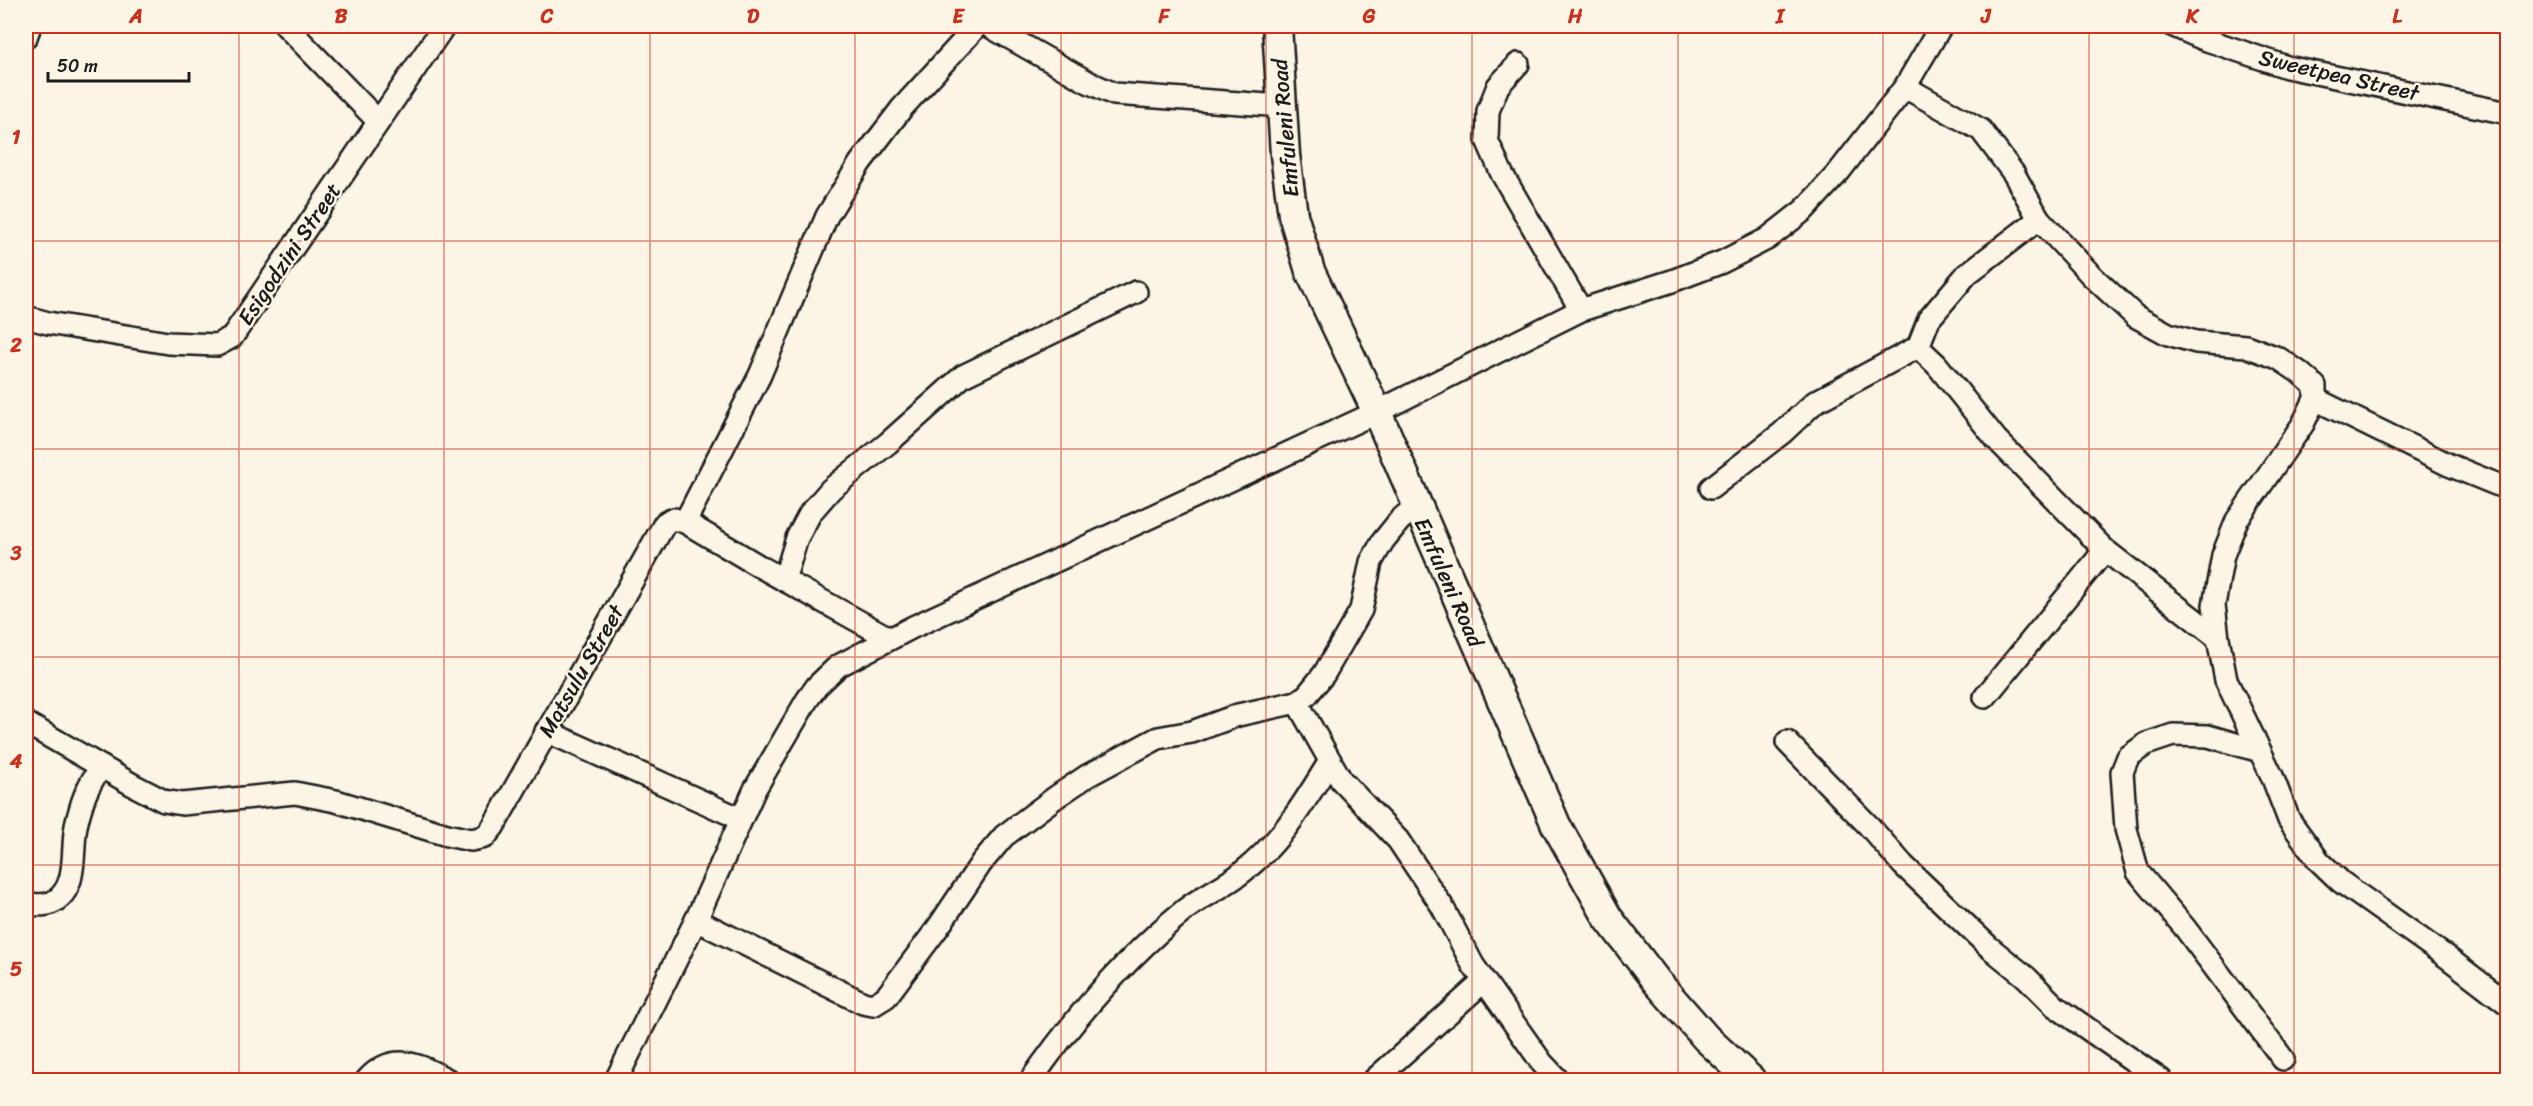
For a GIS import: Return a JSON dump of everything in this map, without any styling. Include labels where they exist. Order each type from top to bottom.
[{"type":"street","points":[[26,37],[30,26]]},
{"type":"street","points":[[286,26],[378,122]]},
{"type":"street","name":"Esigodzini Street","points":[[26,317],[48,323],[168,343],[217,345],[232,337],[444,26]]},
{"type":"street","points":[[889,638],[685,522],[760,375],[827,216],[860,163],[902,108],[976,26]]},
{"type":"street","points":[[989,26],[1088,82],[1114,94],[1282,106]]},
{"type":"street","name":"Emfuleni Road","points":[[1278,26],[1285,155],[1293,215],[1310,271],[1377,412],[1556,825],[1608,918],[1657,982],[1706,1038],[1751,1080]]},
{"type":"street","points":[[616,1080],[696,920],[755,789],[818,686],[838,666],[889,638],[1377,412],[1581,310],[1682,277],[1767,239],[1804,210],[1839,173],[1905,87],[1941,26]]},
{"type":"street","name":"Sweetpea Street","points":[[2174,26],[2204,39],[2287,67],[2508,113]]},
{"type":"street","points":[[1518,64],[1498,86],[1488,111],[1487,140],[1502,174],[1581,310]]},
{"type":"street","points":[[1905,87],[1981,130],[2014,174],[2039,219],[2092,276],[2135,316],[2168,334],[2196,342],[2246,346],[2278,358],[2315,386],[2315,399],[2304,424],[2237,520],[2223,555],[2214,604],[2226,680],[2260,751],[2289,820],[2319,861],[2341,882],[2506,999]]},
{"type":"street","points":[[1711,488],[1782,433],[1815,402],[1918,347],[1929,319],[1967,274],[2039,219]]},
{"type":"street","points":[[784,580],[797,538],[811,512],[831,489],[888,443],[963,376],[1136,292]]},
{"type":"street","points":[[1918,347],[1937,365],[1996,439],[2104,550],[2218,638]]},
{"type":"street","points":[[2315,399],[2448,465],[2508,489]]},
{"type":"street","points":[[696,920],[763,956],[863,1004],[873,1005],[886,997],[939,926],[982,862],[1004,836],[1024,820],[1087,776],[1150,742],[1192,732],[1238,715],[1297,702],[1307,695],[1324,674],[1361,610],[1371,562],[1383,541],[1400,520],[1416,506]]},
{"type":"street","name":"Matsulu Street","points":[[102,767],[164,801],[182,804],[295,794],[336,801],[447,835],[471,840],[485,837],[494,827],[546,731],[666,523],[675,519],[685,522]]},
{"type":"street","points":[[1985,697],[2104,550]]},
{"type":"street","points":[[1297,702],[1341,780],[1398,840],[1442,906],[1473,965],[1542,1063],[1558,1080]]},
{"type":"street","points":[[26,723],[102,767],[92,778],[86,790],[76,826],[68,886],[54,902],[46,905],[26,904]]},
{"type":"street","points":[[546,731],[741,819]]},
{"type":"street","points":[[2260,751],[2208,736],[2173,735],[2146,744],[2128,756],[2122,772],[2125,818],[2138,872],[2185,928],[2283,1059]]},
{"type":"street","points":[[1787,742],[1869,826],[1903,865],[1989,947],[2026,977],[2055,1006],[2161,1080]]},
{"type":"street","points":[[1031,1080],[1067,1029],[1104,985],[1186,909],[1238,875],[1277,840],[1330,761]]},
{"type":"street","points":[[1374,1080],[1484,981]]},
{"type":"street","points":[[367,1080],[375,1071],[395,1063],[419,1065],[448,1080]]}]
